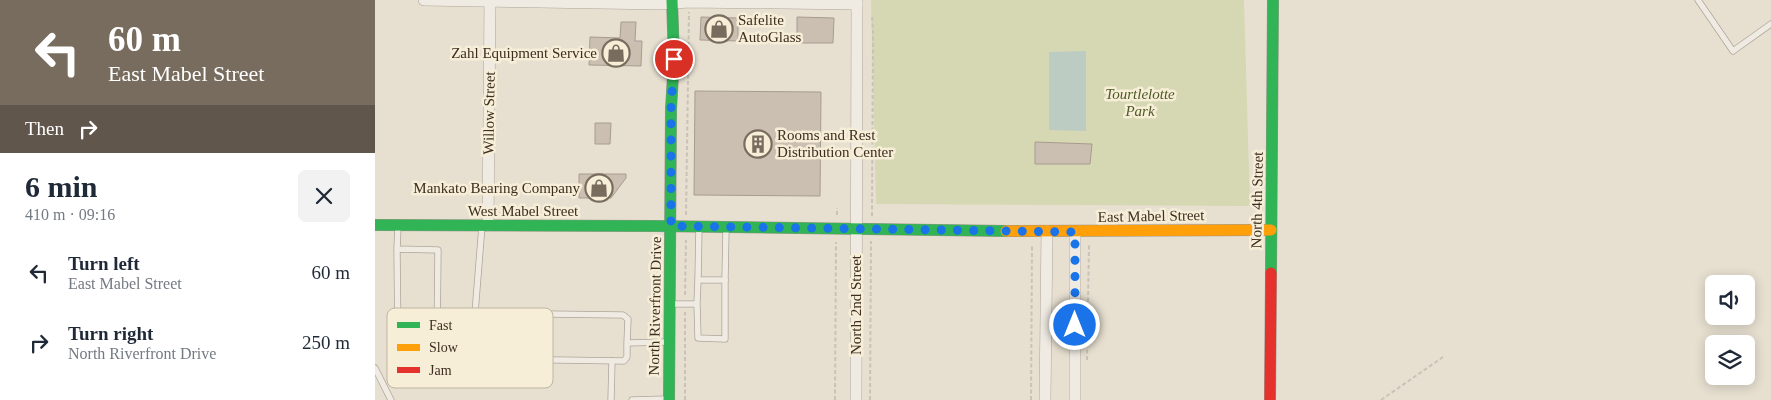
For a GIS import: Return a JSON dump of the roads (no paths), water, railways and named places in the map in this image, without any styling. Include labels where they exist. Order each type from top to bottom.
[{"type":"street","points":[[424,0],[661,4],[673,1],[857,2]]},
{"type":"street","name":"North 4th Street","points":[[1270,400],[1273,0]]},
{"type":"street","name":"Willow Street","points":[[485,226],[490,1]]},
{"type":"street","name":"North Riverfront Drive","points":[[669,400],[671,109],[674,59],[673,1]]},
{"type":"street","name":"North 2nd Street","points":[[855,400],[857,2]]},
{"type":"street","name":"West Mabel Street","points":[[375,225],[671,226]]},
{"type":"street","name":"East Mabel Street","points":[[671,226],[1075,232],[1271,230]]},
{"type":"street","points":[[1045,400],[1047,231]]},
{"type":"street","points":[[1075,232],[1075,400]]},
{"type":"lane","points":[[1698,0],[1733,51],[1771,24]]},
{"type":"lane","points":[[398,226],[398,308]]},
{"type":"lane","points":[[476,308],[485,226]]},
{"type":"lane","points":[[699,226],[698,338],[725,339],[725,227]]},
{"type":"lane","points":[[397,248],[438,250],[437,308]]},
{"type":"lane","points":[[698,280],[725,280]]},
{"type":"lane","points":[[670,304],[697,304]]},
{"type":"lane","points":[[553,314],[623,315],[628,318],[627,357],[624,361],[553,361]]},
{"type":"lane","points":[[627,343],[670,342]]},
{"type":"lane","points":[[611,400],[612,361]]},
{"type":"lane","points":[[375,368],[391,400]]},
{"type":"lane","points":[[632,400],[669,400]]},
{"type":"place","name":"Safelite AutoGlass","points":[[719,29]]},
{"type":"place","name":"Zahl Equipment Service","points":[[616,53]]},
{"type":"place","name":"Rooms and Rest Distribution Center","points":[[758,144]]},
{"type":"place","name":"Mankato Bearing Company","points":[[599,188]]},
{"type":"park label","name":"Tourtlelotte Park","points":[[1140,102]]}]
